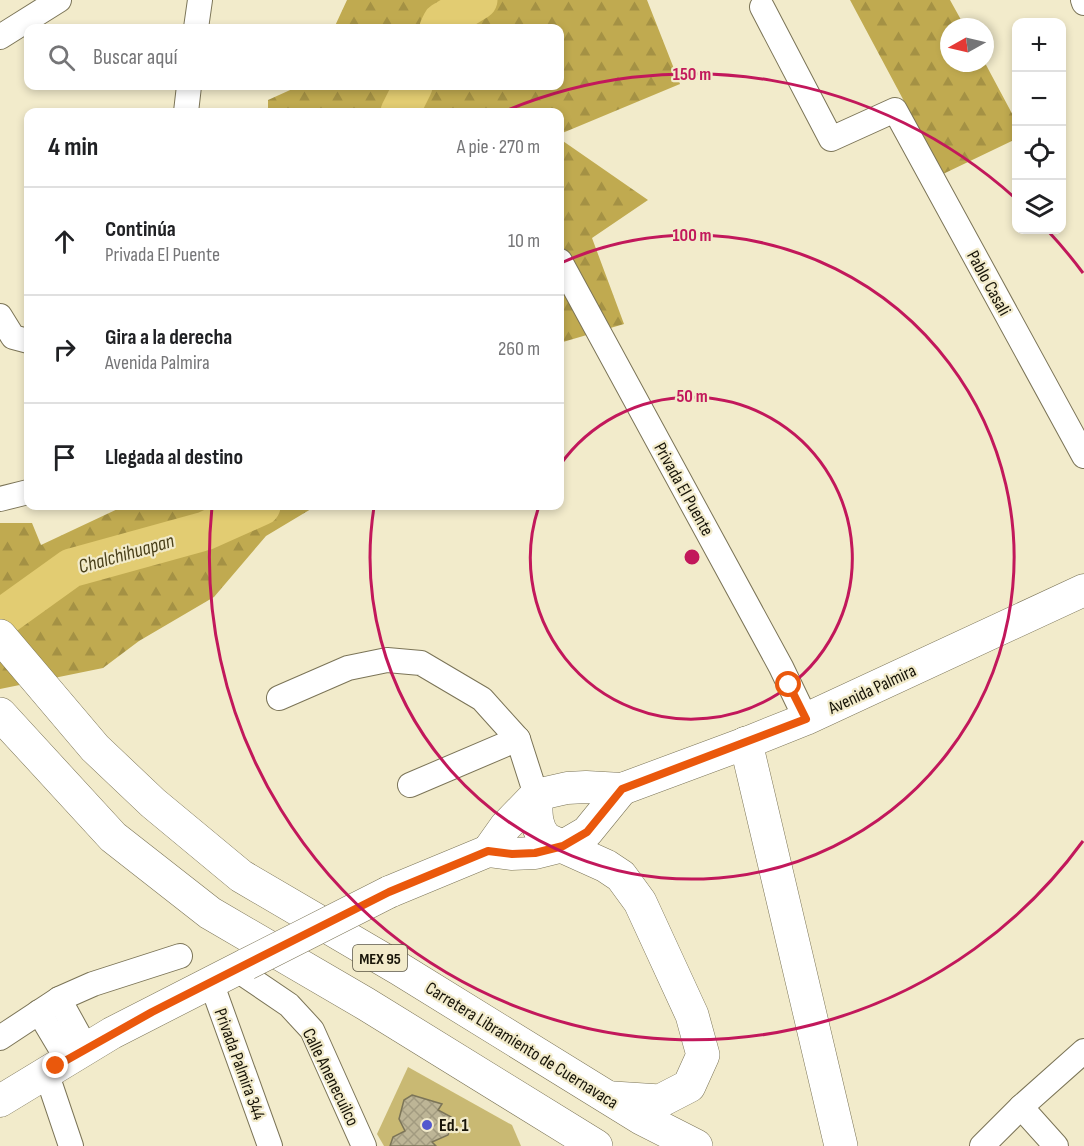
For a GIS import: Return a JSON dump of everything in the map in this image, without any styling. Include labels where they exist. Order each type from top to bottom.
[{"type":"highway","name":"Carretera Libramiento de Cuernavaca","points":[[0,636],[95,748],[153,803],[242,876],[398,968],[641,1118],[696,1146]]},
{"type":"highway","name":"MEX 95","points":[[0,714],[112,837],[210,913],[366,1004],[596,1146]]},
{"type":"highway","points":[[746,743],[841,1146]]},
{"type":"highway","points":[[536,795],[537,823],[546,839],[621,876],[640,902],[692,1015],[703,1055],[689,1086],[660,1101],[609,1097]]},
{"type":"main road","name":"Avenida Palmira","points":[[536,795],[567,788],[622,789],[746,743],[806,719],[1084,590]]},
{"type":"main road","points":[[0,1101],[66,1060],[231,972],[389,892],[488,851],[512,854],[535,853],[563,846],[587,832],[622,789]]},
{"type":"main road","points":[[488,851],[505,827],[536,795]]},
{"type":"street","points":[[0,37],[59,0]]},
{"type":"street","points":[[197,24],[200,0]]},
{"type":"street","name":"Pablo Casali","points":[[762,7],[831,140],[895,110],[1084,456]]},
{"type":"street","points":[[186,108],[189,90]]},
{"type":"street","name":"Privada El Puente","points":[[564,268],[781,667],[806,719]]},
{"type":"street","points":[[0,316],[14,343]]},
{"type":"street","points":[[0,499],[24,493]]},
{"type":"street","points":[[279,698],[348,668],[387,660],[421,663],[482,699],[518,739],[536,795]]},
{"type":"street","points":[[410,785],[518,739]]},
{"type":"street","points":[[0,1038],[49,1005],[93,984],[180,956]]},
{"type":"street","name":"Privada Palmira 344","points":[[231,972],[270,1146]]},
{"type":"street","name":"Calle Anenecuilco","points":[[231,972],[289,1005],[312,1030],[364,1146]]},
{"type":"street","points":[[49,1005],[66,1060],[71,1146]]},
{"type":"street","points":[[982,1146],[1021,1107],[1084,1051]]},
{"type":"street","points":[[1021,1107],[1056,1146]]},
{"type":"green space","points":[[347,0],[647,0],[680,84],[564,132],[564,108],[268,108],[268,100],[290,90],[564,90],[564,24],[336,24]]},
{"type":"green space","points":[[850,0],[950,0],[960,18],[940,18],[940,72],[990,72],[1012,114],[1012,141],[943,174]]},
{"type":"green space","points":[[564,142],[648,200],[592,238],[624,324],[564,342]]},
{"type":"green space","points":[[115,510],[309,510],[266,536],[214,597],[139,641],[103,668],[0,689],[0,523],[32,523],[41,545]]},
{"type":"shaded area","points":[[408,1067],[512,1125],[521,1146],[384,1146],[377,1134]]},
{"type":"building","name":"Ed. 1","points":[[412,1095],[442,1104],[438,1110],[455,1119],[448,1135],[432,1142],[436,1146],[390,1146],[393,1137],[405,1131],[399,1119],[404,1100]]},
{"type":"waterway","name":"Chalchihuapan","points":[[441,24],[478,0]]},
{"type":"waterway","name":"Chalchihuapan","points":[[402,108],[411,90]]},
{"type":"waterway","name":"Chalchihuapan","points":[[0,619],[71,568],[205,531],[252,510]]},
{"type":"place","name":"Ed. 1","points":[[427,1125]]},
{"type":"route","points":[[56,1066],[152,1012],[389,892],[488,851],[512,854],[535,853],[563,846],[587,832],[622,789],[806,719],[789,685]]}]
